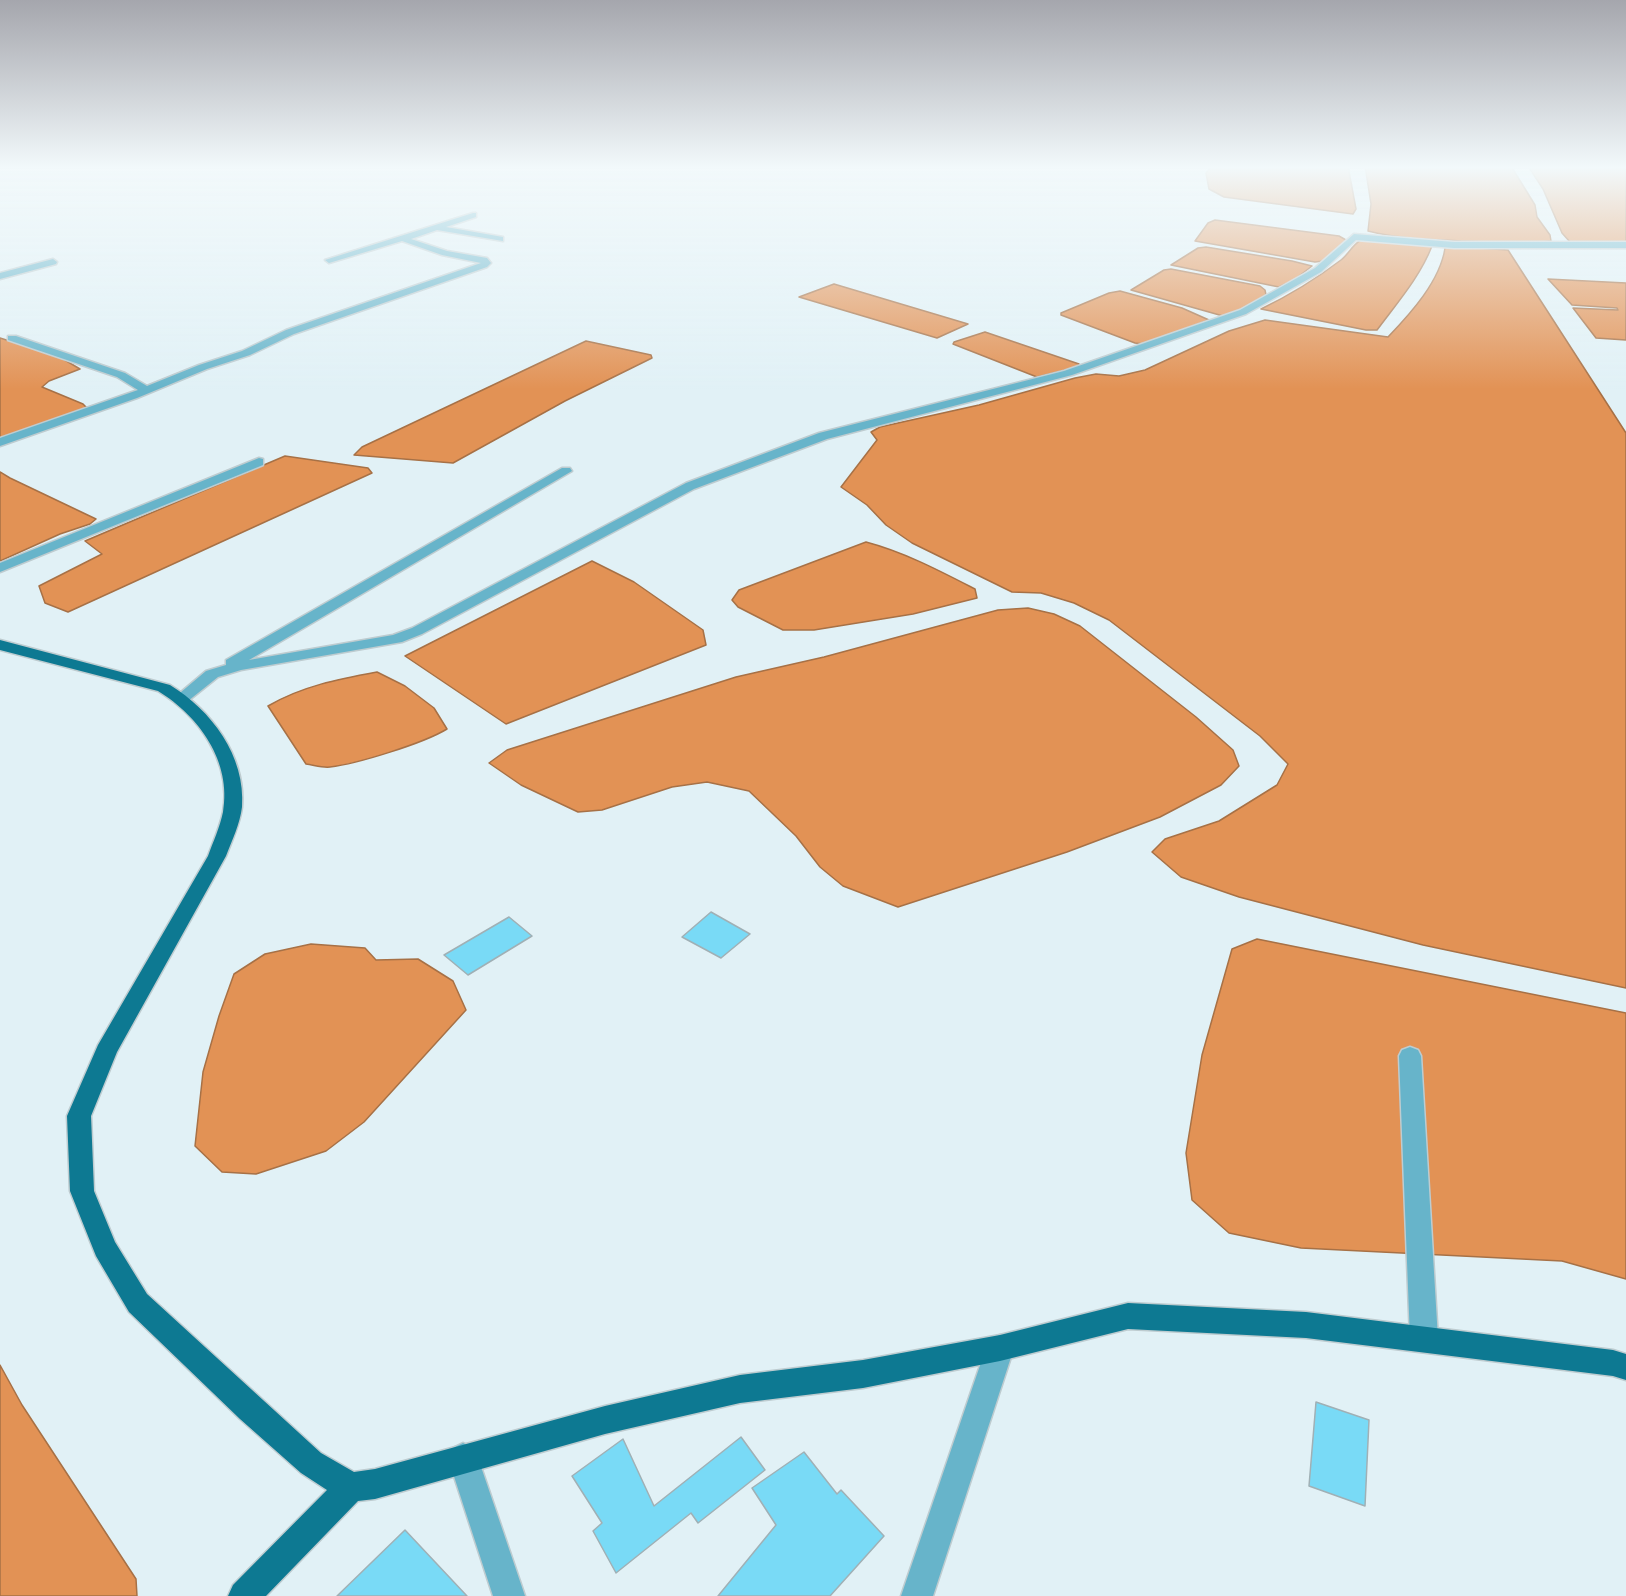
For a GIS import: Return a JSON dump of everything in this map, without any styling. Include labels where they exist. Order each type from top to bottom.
[{"type":"main road","points":[[0,645],[141,681],[182,698],[200,714],[214,735],[230,775],[234,799],[229,825],[217,856],[106,1051],[79,1116],[82,1191],[105,1248],[138,1303],[302,1455],[351,1487]]},
{"type":"main road","points":[[244,1596],[351,1487],[375,1484],[604,1419],[740,1389],[863,1374],[1000,1348],[1128,1316],[1306,1325],[1613,1363],[1626,1367]]},
{"type":"street","points":[[329,260],[395,240]]},
{"type":"street","points":[[0,442],[246,353],[290,332],[487,262],[434,250],[407,240]]},
{"type":"street","points":[[212,674],[239,666],[397,639],[427,626],[690,486],[823,436],[1068,373],[1243,312],[1318,270],[1350,240]]},
{"type":"street","points":[[1398,240],[1454,245],[1626,245]]},
{"type":"street","points":[[0,276],[52,261]]},
{"type":"street","points":[[12,338],[121,375],[145,390]]},
{"type":"street","points":[[0,568],[259,462]]},
{"type":"street","points":[[182,698],[212,674],[566,471]]},
{"type":"street","points":[[1410,1056],[1424,1339]]},
{"type":"street","points":[[917,1596],[1000,1348]]},
{"type":"street","points":[[463,1458],[509,1596]]},
{"type":"shaded area","points":[[1345,240],[1323,261],[1315,262],[1195,241]]},
{"type":"shaded area","points":[[1360,240],[1367,240],[1432,246],[1415,279],[1377,330],[1366,330],[1261,309],[1322,274],[1344,258]]},
{"type":"shaded area","points":[[1453,240],[1551,241],[1517,243]]},
{"type":"shaded area","points":[[1569,240],[1626,240],[1626,243]]},
{"type":"shaded area","points":[[1448,246],[1508,250],[1626,433],[1626,988],[1423,945],[1239,897],[1181,877],[1152,852],[1165,839],[1219,821],[1277,785],[1288,764],[1260,736],[1109,620],[1074,603],[1041,593],[1012,592],[912,543],[886,525],[867,505],[841,487],[877,440],[871,432],[880,427],[979,405],[1075,378],[1096,374],[1119,376],[1145,370],[1229,331],[1265,320],[1388,337],[1406,318],[1431,284],[1445,248]]},
{"type":"shaded area","points":[[1206,247],[1312,266],[1294,280],[1279,287],[1171,265],[1198,248]]},
{"type":"shaded area","points":[[1171,269],[1260,286],[1265,290],[1266,295],[1242,309],[1223,316],[1131,290],[1164,270]]},
{"type":"shaded area","points":[[1548,279],[1626,283],[1626,340],[1596,338],[1573,308],[1618,310],[1617,308],[1572,305]]},
{"type":"shaded area","points":[[834,284],[968,324],[937,338],[799,297]]},
{"type":"shaded area","points":[[1120,291],[1182,308],[1209,320],[1144,344],[1135,343],[1061,315],[1061,313],[1109,293]]},
{"type":"shaded area","points":[[985,332],[1079,364],[1079,367],[1037,377],[953,344]]},
{"type":"shaded area","points":[[0,338],[58,356],[80,369],[49,381],[42,387],[83,404],[89,410],[0,441]]},
{"type":"shaded area","points":[[586,341],[651,355],[652,358],[565,401],[453,463],[354,455],[362,447]]},
{"type":"shaded area","points":[[285,456],[368,468],[372,473],[68,612],[45,603],[39,586],[102,554],[85,541]]},
{"type":"shaded area","points":[[0,472],[96,519],[90,524],[60,534],[0,561]]},
{"type":"shaded area","points":[[866,542],[949,575],[975,589],[977,598],[913,614],[814,630],[783,630],[738,607],[732,600],[739,590]]},
{"type":"shaded area","points":[[592,561],[634,582],[703,630],[706,645],[506,724],[405,656]]},
{"type":"shaded area","points":[[1028,608],[1054,614],[1080,626],[1196,717],[1233,750],[1239,766],[1221,785],[1160,817],[1067,852],[898,907],[843,886],[820,867],[796,836],[749,791],[707,782],[672,787],[602,810],[578,812],[521,785],[489,763],[507,750],[736,677],[824,657],[998,610]]},
{"type":"shaded area","points":[[377,672],[405,686],[434,708],[447,729],[407,746],[356,762],[327,767],[306,764],[268,706],[307,688]]},
{"type":"shaded area","points":[[1257,939],[1626,1013],[1626,1279],[1562,1261],[1301,1248],[1229,1233],[1192,1200],[1186,1153],[1202,1055],[1232,949]]},
{"type":"shaded area","points":[[311,944],[365,948],[376,960],[418,959],[453,981],[466,1010],[364,1122],[326,1151],[256,1174],[222,1172],[195,1146],[203,1072],[234,974],[265,954]]},
{"type":"shaded area","points":[[0,1365],[22,1405],[136,1579],[137,1596],[0,1596]]},
{"type":"building","points":[[711,912],[750,934],[721,958],[682,937]]},
{"type":"building","points":[[509,917],[532,936],[468,975],[444,955]]},
{"type":"building","points":[[1316,1402],[1369,1420],[1365,1506],[1309,1486]]},
{"type":"building","points":[[741,1437],[765,1470],[698,1523],[691,1513],[616,1573],[593,1531],[602,1523],[572,1476],[623,1439],[654,1506]]},
{"type":"building","points":[[804,1452],[837,1494],[841,1490],[884,1536],[830,1596],[718,1596],[776,1525],[752,1488]]},
{"type":"building","points":[[405,1530],[467,1596],[337,1596]]}]
